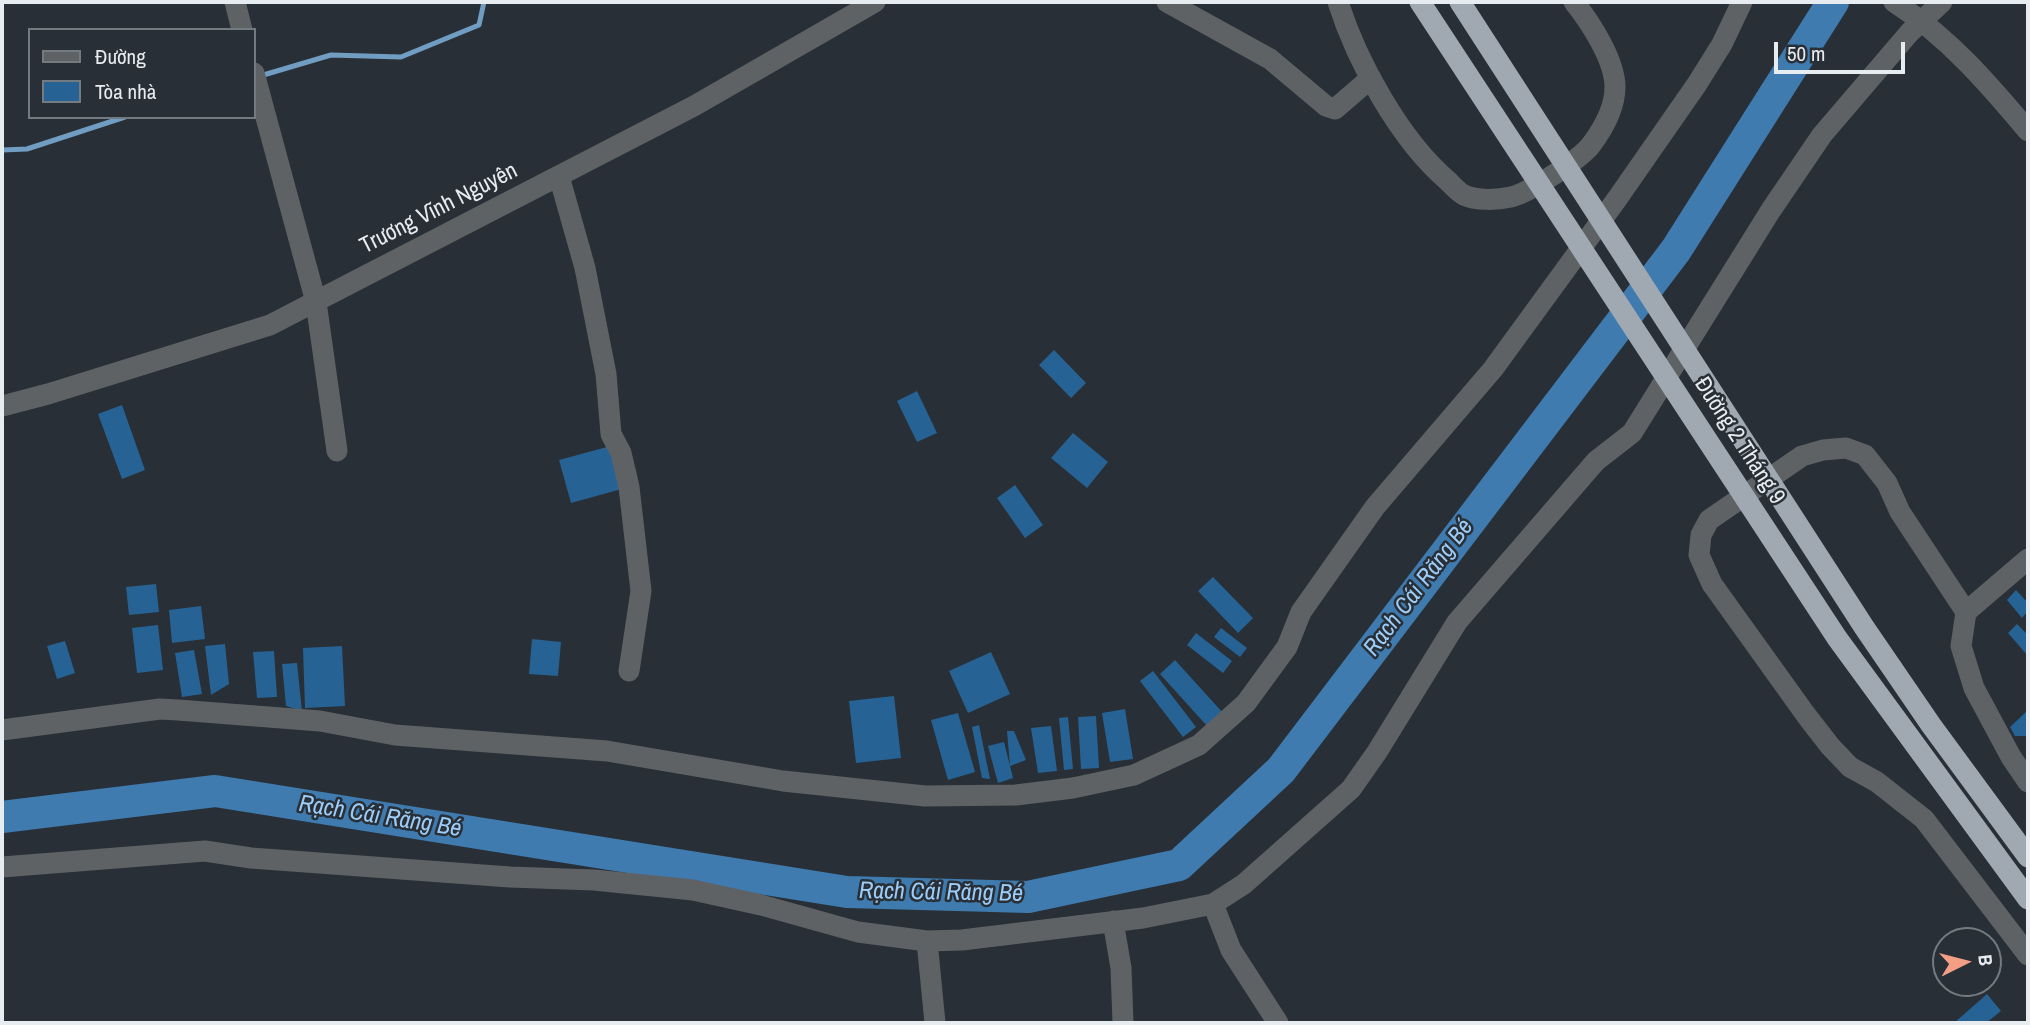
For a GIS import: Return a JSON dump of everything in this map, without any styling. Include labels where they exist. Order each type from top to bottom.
[{"type":"highway","name":"Đường 2 Tháng 9","points":[[1420,2],[1837,638],[2028,899]]},
{"type":"highway","name":"Đường 2 Tháng 9","points":[[1460,2],[1864,627],[1931,725],[2028,857]]},
{"type":"street","points":[[235,2],[242,28]]},
{"type":"street","name":"Trương Vĩnh Nguyên","points":[[2,406],[270,325],[694,106],[875,2]]},
{"type":"street","points":[[1167,2],[1270,59],[1326,106],[1335,109],[1342,106],[1371,78]]},
{"type":"street","points":[[1338,2],[1348,33],[1379,94],[1410,138],[1436,171],[1464,195],[1488,199],[1513,197],[1547,179],[1589,148],[1607,121],[1615,87],[1606,52],[1574,2]]},
{"type":"street","points":[[2,730],[160,709],[178,710],[320,721],[395,735],[607,751],[783,781],[925,796],[1016,795],[1073,788],[1134,775],[1199,745],[1246,703],[1287,647],[1301,612],[1320,583],[1375,507],[1493,369],[1617,199],[1697,85],[1722,44],[1742,2]]},
{"type":"street","points":[[2,867],[205,851],[251,858],[510,877],[594,880],[693,890],[761,905],[858,932],[927,941],[962,940],[1143,918],[1213,904],[1244,884],[1351,789],[1377,752],[1457,622],[1597,461],[1632,433],[1798,167],[1907,10],[1942,2]]},
{"type":"street","points":[[1907,10],[1986,80],[2028,131]]},
{"type":"street","points":[[256,80],[316,302],[337,452]]},
{"type":"street","points":[[559,176],[585,268],[606,374],[611,434],[621,453],[629,487],[641,591],[629,671]]},
{"type":"street","points":[[1966,612],[1900,512],[1886,483],[1865,455],[1846,448],[1823,450],[1802,456],[1709,520],[1701,535],[1699,555],[1712,584],[1822,736],[1850,766],[1886,788],[1924,820],[2028,955]]},
{"type":"street","points":[[2028,559],[1966,612],[1961,646],[1974,688],[2011,757],[2028,782]]},
{"type":"street","points":[[1213,904],[1231,950],[1278,1023]]},
{"type":"street","points":[[1113,921],[1121,968],[1123,1023]]},
{"type":"street","points":[[927,941],[935,1023]]},
{"type":"building","points":[[1054,350],[1086,383],[1071,398],[1039,365]]},
{"type":"building","points":[[917,391],[937,433],[917,442],[897,401]]},
{"type":"building","points":[[122,405],[145,470],[122,479],[98,414]]},
{"type":"building","points":[[1073,433],[1108,462],[1087,488],[1051,458]]},
{"type":"building","points":[[618,444],[629,487],[571,503],[559,460]]},
{"type":"building","points":[[1015,485],[1043,525],[1025,538],[997,498]]},
{"type":"building","points":[[1213,577],[1253,618],[1238,633],[1198,591]]},
{"type":"building","points":[[156,584],[159,612],[129,615],[126,587]]},
{"type":"building","points":[[2016,590],[2028,603],[2028,611],[2022,618],[2007,600]]},
{"type":"building","points":[[201,606],[205,639],[172,643],[169,610]]},
{"type":"building","points":[[2017,624],[2028,635],[2028,656],[2008,633]]},
{"type":"building","points":[[158,625],[163,670],[137,673],[132,628]]},
{"type":"building","points":[[1221,628],[1247,648],[1240,657],[1214,637]]},
{"type":"building","points":[[1196,633],[1232,661],[1223,673],[1187,645]]},
{"type":"building","points":[[532,639],[561,642],[558,676],[529,674]]},
{"type":"building","points":[[65,641],[75,673],[57,679],[47,646]]},
{"type":"building","points":[[225,644],[229,684],[211,695],[205,646]]},
{"type":"building","points":[[342,646],[345,706],[305,708],[303,648]]},
{"type":"building","points":[[194,650],[202,694],[182,697],[175,653]]},
{"type":"building","points":[[274,651],[277,697],[257,698],[253,652]]},
{"type":"building","points":[[991,652],[1010,694],[968,713],[949,671]]},
{"type":"building","points":[[1175,660],[1223,713],[1208,727],[1160,674]]},
{"type":"building","points":[[297,663],[302,711],[286,706],[282,664]]},
{"type":"building","points":[[1153,671],[1196,727],[1183,737],[1140,681]]},
{"type":"building","points":[[894,696],[901,758],[856,763],[849,701]]},
{"type":"building","points":[[1125,709],[1133,759],[1110,762],[1102,713]]},
{"type":"building","points":[[2028,710],[2028,736],[2015,736],[2010,727]]},
{"type":"building","points":[[958,713],[975,772],[948,780],[931,720]]},
{"type":"building","points":[[1096,716],[1099,768],[1081,769],[1078,717]]},
{"type":"building","points":[[1068,717],[1073,769],[1064,770],[1059,718]]},
{"type":"building","points":[[979,725],[990,779],[982,778],[972,727]]},
{"type":"building","points":[[1051,726],[1057,771],[1038,773],[1031,728]]},
{"type":"building","points":[[1007,731],[1014,731],[1026,760],[1010,766]]},
{"type":"building","points":[[1004,742],[1013,778],[998,783],[988,746]]},
{"type":"building","points":[[1984,997],[1989,997],[2001,1011],[1986,1023],[1954,1023]]},
{"type":"waterway","points":[[260,76],[331,55],[401,57],[479,25],[484,2]]},
{"type":"waterway","name":"Rạch Cái Răng Bé","points":[[2,817],[215,791],[847,892],[1028,897],[1179,865],[1281,770],[1676,250],[1833,2]]},
{"type":"waterway","points":[[2,150],[27,149],[119,119]]}]
